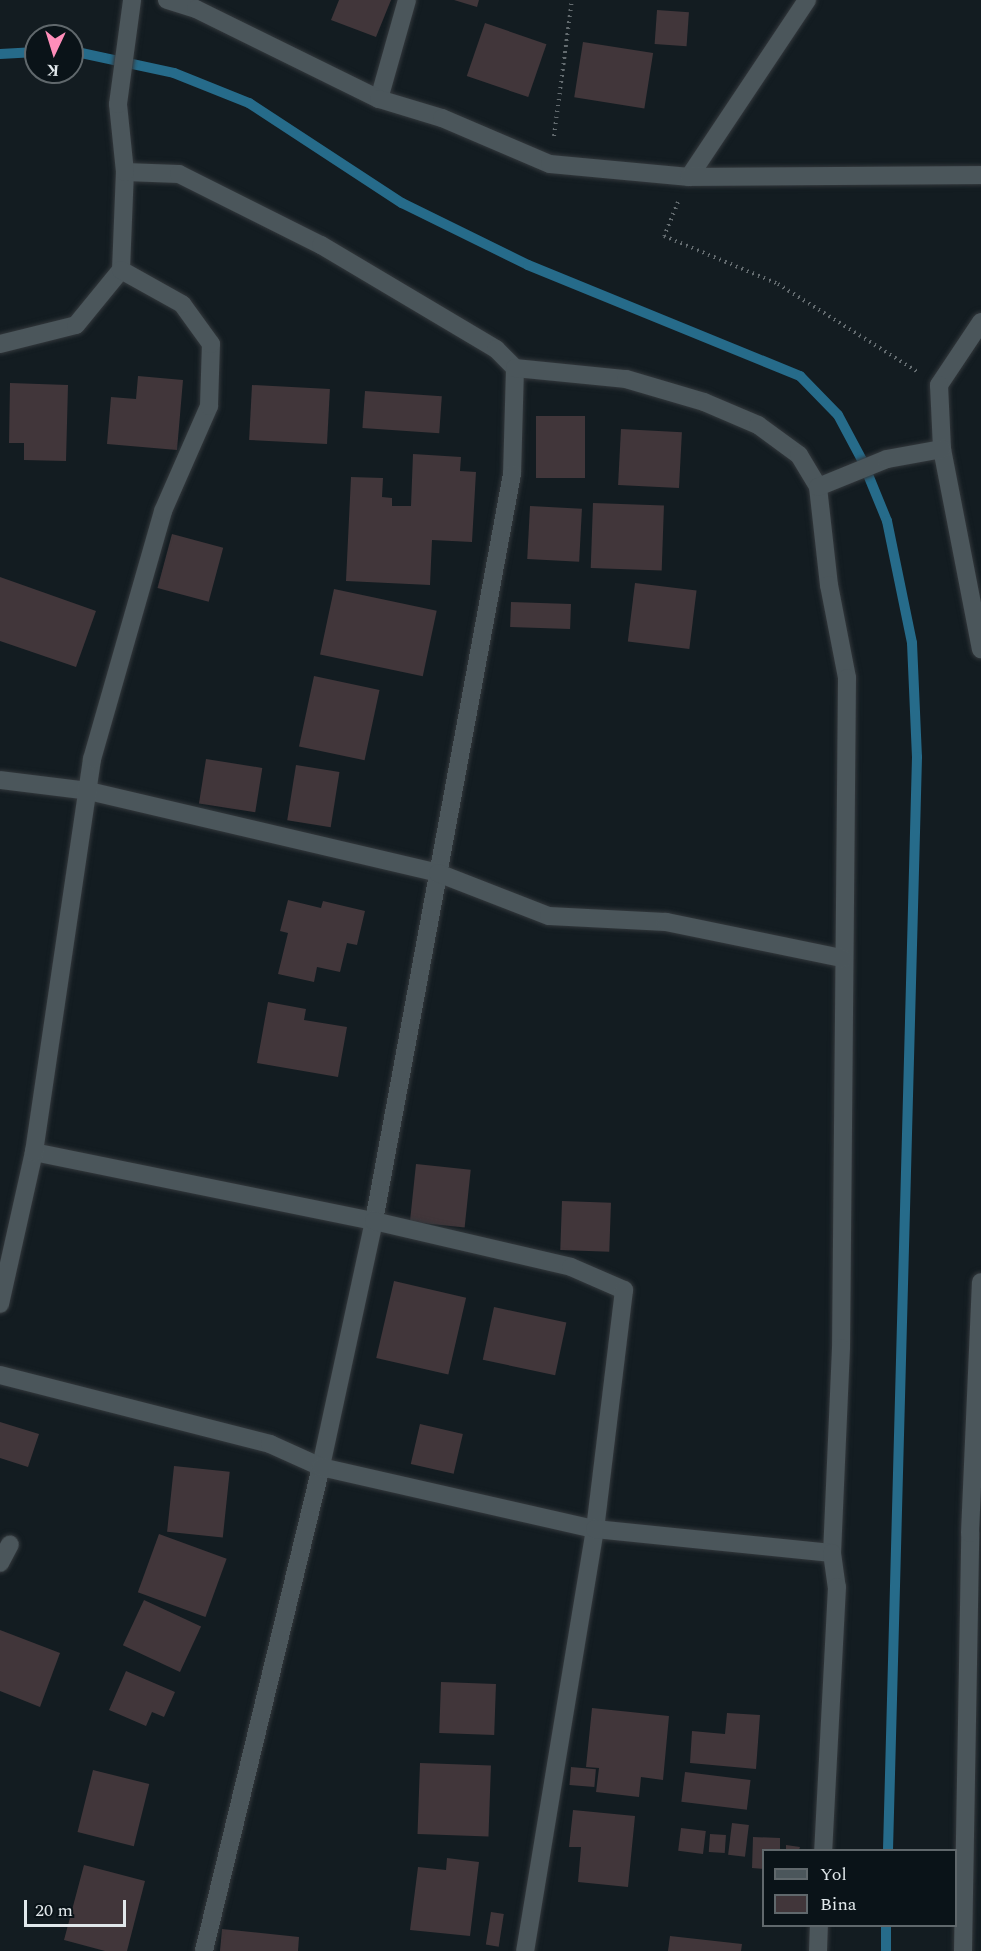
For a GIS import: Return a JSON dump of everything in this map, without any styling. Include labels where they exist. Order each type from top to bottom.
[{"type":"street","points":[[0,344],[75,325],[121,270],[125,172],[119,90],[132,0]]},
{"type":"street","points":[[168,0],[196,9],[379,99],[442,118],[550,164],[689,177],[981,175]]},
{"type":"street","points":[[379,99],[407,0]]},
{"type":"street","points":[[689,177],[807,0]]},
{"type":"street","points":[[125,172],[179,174],[290,230],[496,350],[515,368],[626,380],[704,402],[758,425],[799,455],[818,487],[829,585],[847,678],[842,958],[841,1348],[832,1553],[837,1587],[823,1849]]},
{"type":"street","points":[[0,1304],[34,1152],[92,759],[163,511],[209,406],[211,344],[182,304],[121,270]]},
{"type":"street","points":[[981,322],[939,385],[942,448],[981,649]]},
{"type":"street","points":[[204,1951],[321,1467],[374,1221],[512,474],[515,368]]},
{"type":"street","points":[[818,487],[887,459],[942,448]]},
{"type":"street","points":[[0,780],[89,791],[438,873],[549,916],[666,922],[842,958]]},
{"type":"street","points":[[34,1152],[374,1221],[572,1267],[624,1290],[596,1529],[525,1951]]},
{"type":"street","points":[[963,1951],[970,1533],[981,1282]]},
{"type":"street","points":[[0,1375],[270,1444],[321,1467],[596,1529],[832,1553]]},
{"type":"street","points":[[0,1563],[10,1544]]},
{"type":"street","points":[[818,1951],[819,1927]]},
{"type":"path","points":[[550,164],[572,0]]},
{"type":"path","points":[[689,177],[664,236],[778,284],[939,385]]},
{"type":"building","points":[[339,0],[391,0],[376,37],[331,20]]},
{"type":"building","points":[[454,0],[479,0],[477,7]]},
{"type":"building","points":[[657,10],[689,12],[687,46],[655,44]]},
{"type":"building","points":[[485,23],[546,44],[528,97],[467,76]]},
{"type":"building","points":[[583,42],[653,53],[644,108],[574,97]]},
{"type":"building","points":[[138,376],[183,380],[177,450],[107,444],[111,397],[136,399]]},
{"type":"building","points":[[10,383],[68,385],[66,461],[24,460],[24,443],[9,443]]},
{"type":"building","points":[[252,385],[330,389],[327,444],[249,440]]},
{"type":"building","points":[[365,391],[442,396],[439,433],[362,428]]},
{"type":"building","points":[[536,416],[585,416],[585,478],[536,478]]},
{"type":"building","points":[[621,429],[682,432],[679,488],[618,485]]},
{"type":"building","points":[[413,454],[461,457],[460,471],[476,472],[472,542],[432,540],[430,585],[346,581],[351,477],[383,478],[382,497],[392,498],[392,506],[411,506]]},
{"type":"building","points":[[593,503],[664,505],[662,570],[591,568]]},
{"type":"building","points":[[530,506],[582,509],[579,562],[527,559]]},
{"type":"building","points":[[172,534],[223,548],[209,602],[158,588]]},
{"type":"building","points":[[0,577],[96,611],[76,667],[0,641]]},
{"type":"building","points":[[635,583],[697,591],[689,649],[628,642]]},
{"type":"building","points":[[334,589],[437,611],[423,676],[320,655]]},
{"type":"building","points":[[511,602],[571,604],[570,629],[510,627]]},
{"type":"building","points":[[314,676],[380,690],[365,760],[299,746]]},
{"type":"building","points":[[206,759],[262,768],[255,812],[199,803]]},
{"type":"building","points":[[296,765],[339,772],[331,827],[287,820]]},
{"type":"building","points":[[288,900],[321,908],[323,901],[365,911],[357,945],[347,943],[340,972],[317,967],[314,982],[278,974],[288,933],[280,931]]},
{"type":"building","points":[[268,1002],[306,1009],[304,1020],[347,1027],[338,1077],[257,1063]]},
{"type":"building","points":[[416,1164],[471,1170],[465,1227],[410,1222]]},
{"type":"building","points":[[562,1201],[611,1203],[609,1252],[560,1250]]},
{"type":"building","points":[[394,1281],[466,1298],[448,1375],[376,1358]]},
{"type":"building","points":[[494,1307],[566,1322],[555,1375],[483,1360]]},
{"type":"building","points":[[0,1422],[39,1434],[28,1467],[0,1458]]},
{"type":"building","points":[[420,1424],[463,1434],[454,1474],[411,1464]]},
{"type":"building","points":[[174,1466],[230,1472],[223,1537],[167,1532]]},
{"type":"building","points":[[159,1534],[227,1559],[205,1617],[138,1592]]},
{"type":"building","points":[[144,1600],[201,1627],[180,1672],[123,1645]]},
{"type":"building","points":[[0,1630],[60,1653],[40,1707],[0,1691]]},
{"type":"building","points":[[126,1671],[175,1692],[164,1717],[152,1712],[146,1726],[109,1710]]},
{"type":"building","points":[[441,1682],[496,1684],[494,1735],[439,1733]]},
{"type":"building","points":[[592,1708],[669,1716],[663,1780],[641,1777],[639,1797],[596,1792],[599,1768],[586,1767]]},
{"type":"building","points":[[727,1713],[760,1715],[756,1769],[690,1763],[692,1731],[725,1734]]},
{"type":"building","points":[[420,1763],[491,1765],[488,1836],[418,1834]]},
{"type":"building","points":[[571,1767],[596,1769],[594,1787],[569,1785]]},
{"type":"building","points":[[93,1770],[149,1784],[134,1846],[78,1832]]},
{"type":"building","points":[[685,1772],[751,1780],[747,1810],[681,1802]]},
{"type":"building","points":[[573,1810],[635,1816],[628,1887],[578,1882],[581,1847],[569,1847]]},
{"type":"building","points":[[732,1823],[749,1825],[745,1857],[728,1855]]},
{"type":"building","points":[[681,1828],[706,1831],[703,1854],[678,1851]]},
{"type":"building","points":[[710,1834],[726,1835],[725,1853],[709,1852]]},
{"type":"building","points":[[753,1837],[780,1838],[780,1849],[762,1849],[762,1869],[752,1868]]},
{"type":"building","points":[[786,1845],[800,1847],[799,1849],[786,1849]]},
{"type":"building","points":[[447,1858],[479,1862],[470,1936],[410,1930],[418,1867],[446,1870]]},
{"type":"building","points":[[84,1865],[145,1881],[127,1951],[105,1951],[64,1940]]},
{"type":"building","points":[[491,1912],[504,1914],[499,1947],[486,1945]]},
{"type":"building","points":[[222,1929],[299,1937],[298,1951],[220,1951]]},
{"type":"building","points":[[670,1936],[742,1944],[741,1951],[668,1951]]},
{"type":"waterway","points":[[0,54],[24,53]]},
{"type":"waterway","points":[[84,54],[174,73],[249,103],[402,203],[528,265],[800,376],[838,415],[862,460],[887,521],[912,643],[917,757],[888,1849]]},
{"type":"waterway","points":[[886,1927],[886,1951]]}]
